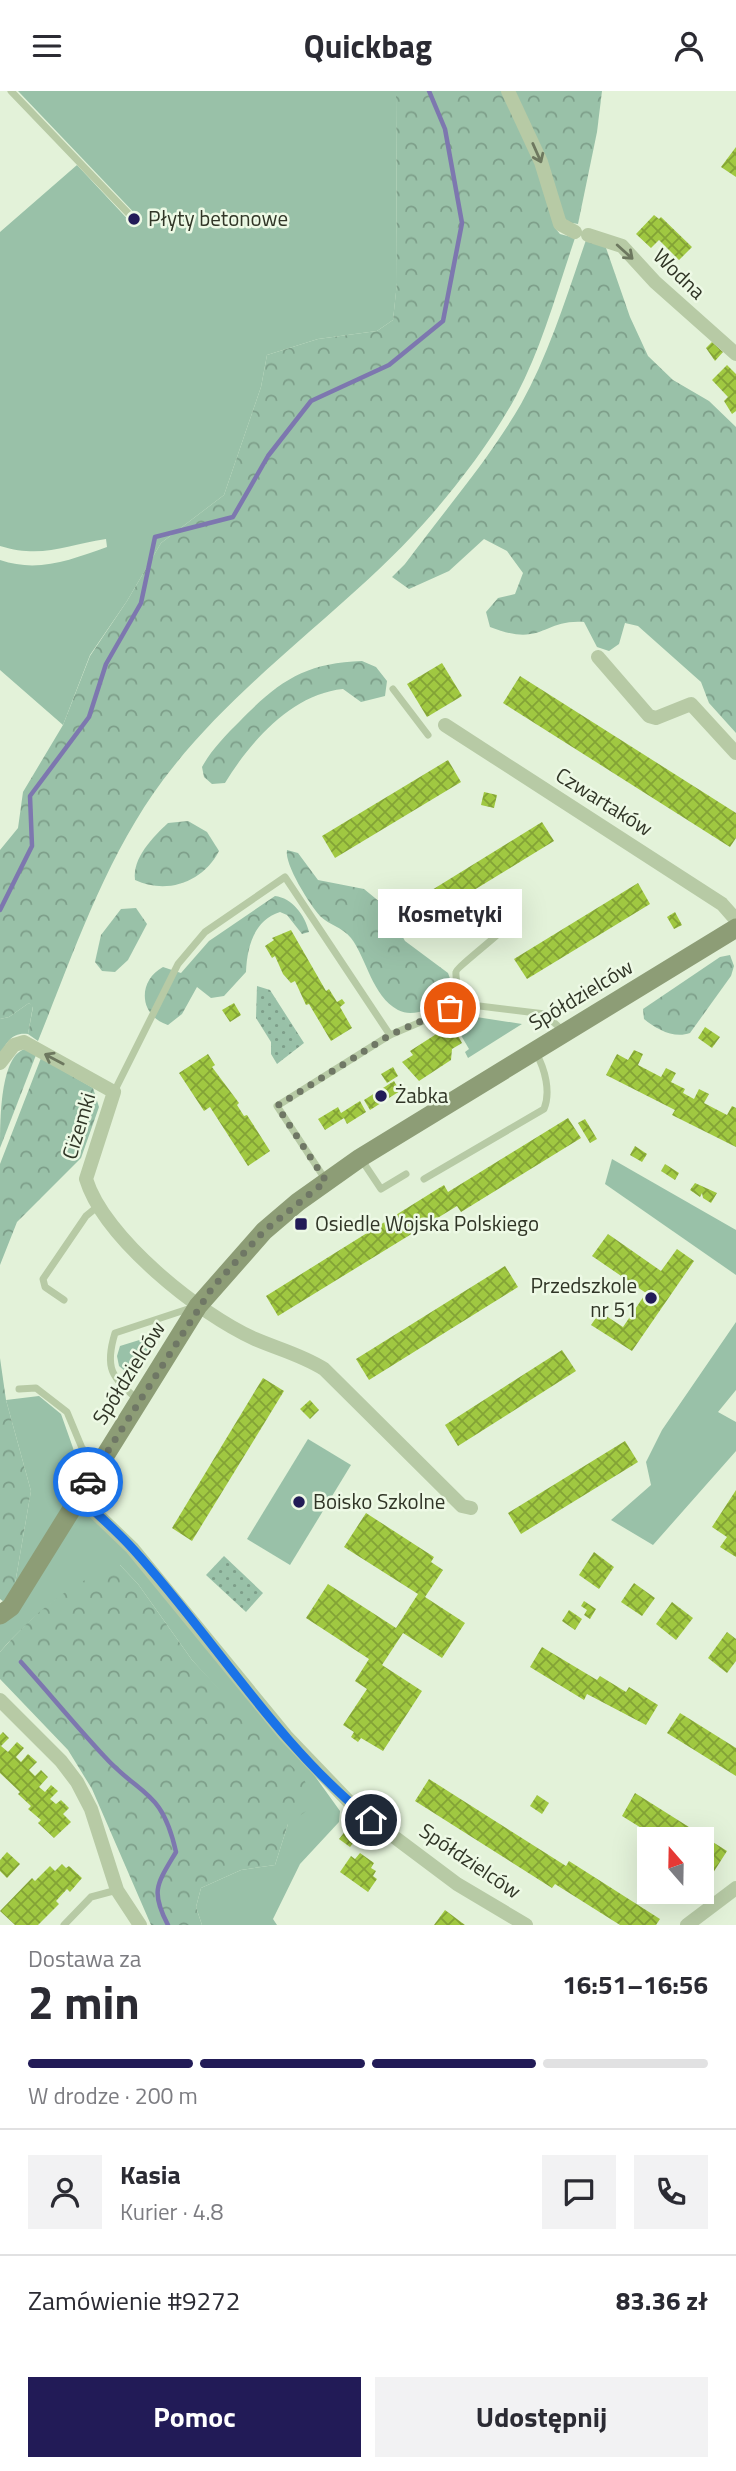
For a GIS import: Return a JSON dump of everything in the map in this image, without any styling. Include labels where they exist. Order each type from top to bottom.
[{"type":"street","name":"Wodna","points":[[508,91],[541,162],[560,224],[622,246],[654,282],[736,354]]},
{"type":"street","points":[[598,657],[649,716],[656,718],[691,704],[736,753]]},
{"type":"street","name":"Czwartaków","points":[[445,725],[722,904],[736,920]]},
{"type":"street","name":"Spółdzielców","points":[[526,1925],[457,1884],[353,1806],[286,1736],[132,1548],[79,1497],[198,1306],[264,1231],[326,1181],[360,1159],[736,928]]},
{"type":"street","name":"Ciżemki","points":[[0,1063],[14,1045],[24,1042],[114,1092],[87,1168],[86,1179],[97,1207],[130,1244],[198,1306],[254,1338],[312,1361],[324,1369],[462,1506],[471,1508]]},
{"type":"street","points":[[0,1615],[11,1607],[79,1497]]},
{"type":"street","points":[[0,1700],[61,1761],[77,1782],[91,1809],[117,1890],[140,1925]]},
{"type":"street","points":[[687,1925],[736,1888]]},
{"type":"lane","points":[[10,91],[129,214]]},
{"type":"lane","points":[[393,689],[428,735]]},
{"type":"lane","points":[[114,1092],[178,964],[205,932],[285,877],[390,1035]]},
{"type":"lane","points":[[463,1005],[455,971],[458,964],[490,944],[508,925]]},
{"type":"lane","points":[[326,1181],[277,1106],[390,1035],[463,1005],[545,1014],[564,1032]]},
{"type":"lane","points":[[424,1179],[544,1109],[548,1098],[541,1063],[534,1050]]},
{"type":"lane","points":[[360,1159],[382,1189],[406,1174]]},
{"type":"lane","points":[[64,1300],[44,1287],[43,1279],[86,1216],[97,1207]]},
{"type":"lane","points":[[138,1401],[112,1374],[108,1355],[115,1333],[198,1306]]},
{"type":"lane","points":[[19,1389],[36,1388],[67,1412],[82,1448],[98,1464]]},
{"type":"lane","points":[[64,1925],[90,1897],[117,1890]]},
{"type":"green space","points":[[18,91],[396,91],[397,283],[393,320],[377,331],[318,339],[267,355],[261,387],[224,495],[161,543],[127,601],[90,655],[63,725],[0,670],[0,560],[28,565],[54,563],[107,547],[106,539],[42,551],[15,550],[0,546],[0,232],[77,165],[135,227],[142,221]]},
{"type":"green space","points":[[396,91],[502,91],[535,160],[555,228],[560,234],[575,238],[541,338],[516,396],[498,427],[433,513],[367,581],[226,708],[163,780],[142,810],[107,873],[38,1041],[28,1034],[33,1007],[29,1003],[9,1017],[0,1019],[0,850],[18,828],[23,792],[63,725],[90,656],[161,543],[224,495],[261,387],[267,355],[318,339],[377,331],[393,320],[397,282]]},
{"type":"green space","points":[[514,91],[602,91],[597,132],[578,224],[567,222],[563,215]]},
{"type":"green space","points":[[586,240],[605,245],[630,317],[648,356],[673,380],[709,401],[736,427],[736,733],[709,703],[701,682],[638,626],[625,623],[619,644],[609,651],[597,647],[584,622],[559,624],[521,635],[490,627],[486,612],[498,598],[515,594],[523,573],[507,551],[484,539],[449,571],[409,589],[392,577],[405,564],[480,466],[521,404],[549,345]]},
{"type":"green space","points":[[362,661],[376,667],[387,681],[385,696],[361,702],[343,689],[307,700],[290,710],[260,737],[225,783],[212,784],[204,777],[202,767],[219,743],[254,707],[281,685],[309,670]]},
{"type":"green space","points":[[188,821],[207,832],[219,851],[204,871],[183,883],[171,886],[135,880],[140,856],[156,835],[168,823]]},
{"type":"green space","points":[[287,850],[298,853],[318,880],[364,889],[386,907],[405,941],[448,973],[452,984],[444,1002],[410,1013],[389,1004],[376,987],[351,938],[320,916],[310,903],[289,865]]},
{"type":"green space","points":[[275,896],[287,900],[297,908],[309,932],[302,934],[287,915],[280,912],[271,916],[258,928],[250,944],[246,972],[224,996],[211,998],[197,987],[182,1014],[168,1025],[151,1014],[145,998],[149,981],[155,973],[163,967],[181,973],[209,941]]},
{"type":"green space","points":[[136,908],[147,924],[128,960],[115,972],[102,971],[95,962],[101,935],[121,909]]},
{"type":"green space","points":[[730,955],[734,966],[731,976],[690,1033],[678,1035],[666,1032],[644,1019],[643,1009],[720,957]]},
{"type":"green space","points":[[257,986],[270,990],[304,1043],[277,1064],[271,1054],[271,1042],[256,1018]]},
{"type":"green space","points":[[29,1003],[33,1006],[28,1034],[14,1036],[0,1055],[0,1019],[9,1017]]},
{"type":"green space","points":[[470,1016],[522,1024],[468,1058],[465,1052],[469,1049],[452,1020]]},
{"type":"green space","points":[[25,1049],[36,1055],[0,1148],[1,1106],[6,1076],[17,1054]]},
{"type":"green space","points":[[41,1058],[93,1088],[99,1107],[81,1158],[17,1222],[0,1265],[0,1164]]},
{"type":"green space","points":[[612,1159],[736,1230],[736,1275],[605,1184]]},
{"type":"green space","points":[[736,1322],[736,1390],[718,1412],[736,1422],[736,1451],[653,1545],[611,1520],[651,1485],[646,1462],[662,1430]]},
{"type":"green space","points":[[162,1333],[133,1378],[119,1366],[117,1356],[120,1346]]},
{"type":"green space","points":[[0,1358],[6,1400],[31,1491],[11,1607],[0,1599]]},
{"type":"green space","points":[[39,1396],[61,1414],[78,1462],[65,1483],[132,1548],[286,1736],[340,1811],[339,1822],[300,1864],[273,1919],[277,1925],[202,1925],[196,1907],[201,1888],[241,1870],[275,1865],[288,1824],[271,1747],[192,1660],[138,1584],[120,1565],[86,1581],[54,1601],[0,1652],[0,1615],[11,1607],[31,1491],[6,1400]]},
{"type":"green space","name":"Boisko Szkolne","points":[[308,1439],[351,1465],[290,1565],[247,1539]]},
{"type":"green space","points":[[224,1556],[263,1593],[246,1612],[206,1575]]},
{"type":"green space","points":[[119,1564],[138,1584],[192,1660],[304,1779],[315,1805],[288,1824],[275,1865],[241,1870],[201,1888],[196,1907],[202,1925],[151,1925],[92,1789],[68,1750],[0,1679],[0,1652],[26,1624],[69,1590]]},
{"type":"building","points":[[736,147],[736,177],[721,167]]},
{"type":"building","points":[[654,215],[659,219],[661,217],[692,247],[679,260],[659,240],[651,248],[636,234]]},
{"type":"building","points":[[712,342],[723,352],[715,361],[706,348]]},
{"type":"building","points":[[727,365],[736,374],[736,411],[732,414],[724,401],[728,397],[712,380]]},
{"type":"building","points":[[442,663],[462,696],[427,717],[407,684]]},
{"type":"building","points":[[520,676],[736,813],[736,838],[730,847],[503,703]]},
{"type":"building","points":[[448,760],[461,782],[335,858],[322,836]]},
{"type":"building","points":[[484,792],[497,795],[494,808],[481,805]]},
{"type":"building","points":[[542,822],[554,841],[430,917],[419,898]]},
{"type":"building","points":[[638,883],[650,904],[527,979],[514,959]]},
{"type":"building","points":[[675,912],[682,925],[674,929],[667,917]]},
{"type":"building","points":[[291,930],[326,991],[329,989],[337,1002],[342,999],[345,1003],[340,1007],[352,1028],[331,1041],[309,1004],[306,1005],[295,981],[291,983],[283,974],[275,956],[272,958],[265,946],[274,940],[272,938]]},
{"type":"building","points":[[234,1003],[241,1015],[230,1022],[222,1010]]},
{"type":"building","points":[[705,1027],[720,1037],[712,1048],[698,1038]]},
{"type":"building","points":[[441,1031],[446,1038],[456,1032],[462,1043],[452,1049],[451,1060],[419,1081],[402,1062],[413,1055],[410,1051]]},
{"type":"building","points":[[634,1050],[643,1054],[638,1065],[661,1077],[666,1068],[676,1073],[671,1082],[685,1089],[683,1093],[694,1099],[699,1089],[709,1094],[704,1103],[727,1115],[732,1106],[736,1108],[736,1147],[672,1115],[675,1110],[606,1075],[617,1054],[628,1060]]},
{"type":"building","points":[[208,1054],[215,1065],[212,1067],[270,1151],[248,1166],[210,1107],[204,1111],[179,1073]]},
{"type":"building","points":[[393,1067],[398,1076],[387,1083],[381,1074]]},
{"type":"building","name":"Żabka","points":[[394,1081],[400,1091],[370,1110],[364,1100]]},
{"type":"building","points":[[360,1101],[366,1112],[347,1124],[344,1118],[325,1130],[318,1119],[338,1107],[341,1113]]},
{"type":"building","points":[[568,1118],[581,1138],[461,1212],[457,1206],[278,1316],[266,1296],[444,1185],[448,1192]]},
{"type":"building","points":[[585,1119],[597,1139],[590,1143],[578,1123]]},
{"type":"building","points":[[635,1146],[647,1154],[642,1162],[630,1155]]},
{"type":"building","points":[[665,1164],[679,1173],[675,1180],[661,1171]]},
{"type":"building","points":[[695,1183],[717,1193],[711,1203],[703,1198],[702,1193],[700,1197],[690,1190]]},
{"type":"building","points":[[608,1234],[661,1271],[677,1249],[694,1261],[632,1351],[591,1325],[600,1312],[623,1327],[646,1293],[592,1256]]},
{"type":"building","points":[[505,1266],[518,1287],[369,1380],[356,1359]]},
{"type":"building","points":[[562,1350],[576,1371],[458,1446],[445,1425]]},
{"type":"building","points":[[263,1378],[284,1391],[192,1541],[172,1528]]},
{"type":"building","points":[[310,1400],[319,1410],[310,1419],[300,1409]]},
{"type":"building","points":[[625,1441],[638,1462],[521,1534],[508,1513]]},
{"type":"building","points":[[736,1490],[736,1557],[720,1547],[727,1537],[712,1527]]},
{"type":"building","points":[[366,1513],[434,1557],[431,1562],[443,1570],[425,1597],[465,1623],[442,1658],[403,1633],[382,1665],[422,1691],[383,1751],[361,1738],[358,1742],[351,1737],[354,1732],[343,1725],[367,1689],[355,1681],[369,1659],[306,1618],[328,1584],[396,1628],[418,1594],[344,1547]]},
{"type":"building","points":[[594,1552],[614,1567],[599,1589],[579,1575]]},
{"type":"building","points":[[634,1583],[655,1598],[642,1616],[621,1602]]},
{"type":"building","points":[[584,1601],[596,1609],[590,1619],[584,1615],[587,1610],[581,1606]]},
{"type":"building","points":[[672,1602],[693,1618],[676,1640],[656,1624]]},
{"type":"building","points":[[569,1610],[582,1619],[575,1630],[562,1621]]},
{"type":"building","points":[[727,1632],[736,1639],[736,1661],[727,1673],[708,1658]]},
{"type":"building","points":[[542,1647],[597,1680],[600,1676],[626,1692],[629,1687],[658,1705],[646,1725],[587,1694],[584,1700],[530,1667]]},
{"type":"building","points":[[680,1713],[736,1748],[736,1776],[667,1733]]},
{"type":"building","points":[[3,1732],[9,1738],[1,1746],[8,1752],[17,1742],[24,1748],[16,1757],[21,1762],[28,1754],[37,1762],[29,1770],[35,1776],[41,1770],[48,1777],[39,1787],[45,1792],[51,1785],[58,1791],[50,1799],[56,1804],[61,1800],[69,1808],[63,1814],[71,1822],[54,1838],[38,1823],[41,1820],[28,1809],[31,1806],[18,1794],[20,1792],[0,1773],[0,1735]]},
{"type":"building","points":[[429,1779],[566,1866],[569,1861],[660,1919],[656,1925],[620,1925],[555,1884],[552,1888],[415,1801]]},
{"type":"building","points":[[635,1793],[689,1827],[640,1827],[622,1816]]},
{"type":"building","points":[[537,1795],[549,1803],[542,1814],[530,1806]]},
{"type":"building","points":[[347,1829],[358,1837],[350,1847],[339,1839]]},
{"type":"building","points":[[714,1843],[727,1851],[714,1871]]},
{"type":"building","points":[[7,1852],[20,1864],[7,1878],[0,1871],[0,1860]]},
{"type":"building","points":[[360,1853],[374,1863],[371,1868],[376,1871],[373,1876],[377,1879],[368,1892],[340,1872],[351,1856],[355,1859]]},
{"type":"building","points":[[62,1864],[66,1868],[69,1866],[82,1878],[70,1892],[67,1889],[56,1901],[59,1904],[38,1925],[15,1925],[0,1911],[32,1878],[35,1881],[50,1866],[55,1871]]},
{"type":"building","points":[[445,1910],[465,1925],[434,1925]]},
{"type":"waterway","points":[[0,910],[32,846],[30,796],[89,717],[106,664],[141,603],[155,537],[233,517],[268,456],[311,401],[389,365],[443,321],[462,223],[445,129],[429,91]]},
{"type":"waterway","points":[[21,1662],[104,1756],[149,1796],[164,1816],[176,1852],[158,1888],[159,1904],[168,1925]]},
{"type":"way so far","points":[[88,1482],[198,1306],[226,1270],[264,1231],[326,1181],[277,1106],[390,1035],[450,1008]]},
{"type":"place","name":"Płyty betonowe","points":[[134,219]]},
{"type":"place","name":"Kosmetyki","points":[[450,1008]]},
{"type":"place","name":"Żabka","points":[[381,1096]]},
{"type":"place","name":"Osiedle Wojska Polskiego","points":[[301,1224]]},
{"type":"place","name":"Przedszkole nr 51","points":[[651,1298]]},
{"type":"place","name":"Boisko Szkolne","points":[[299,1502]]},
{"type":"route","points":[[88,1482],[79,1497],[132,1548],[286,1736],[353,1806],[371,1820]]}]
